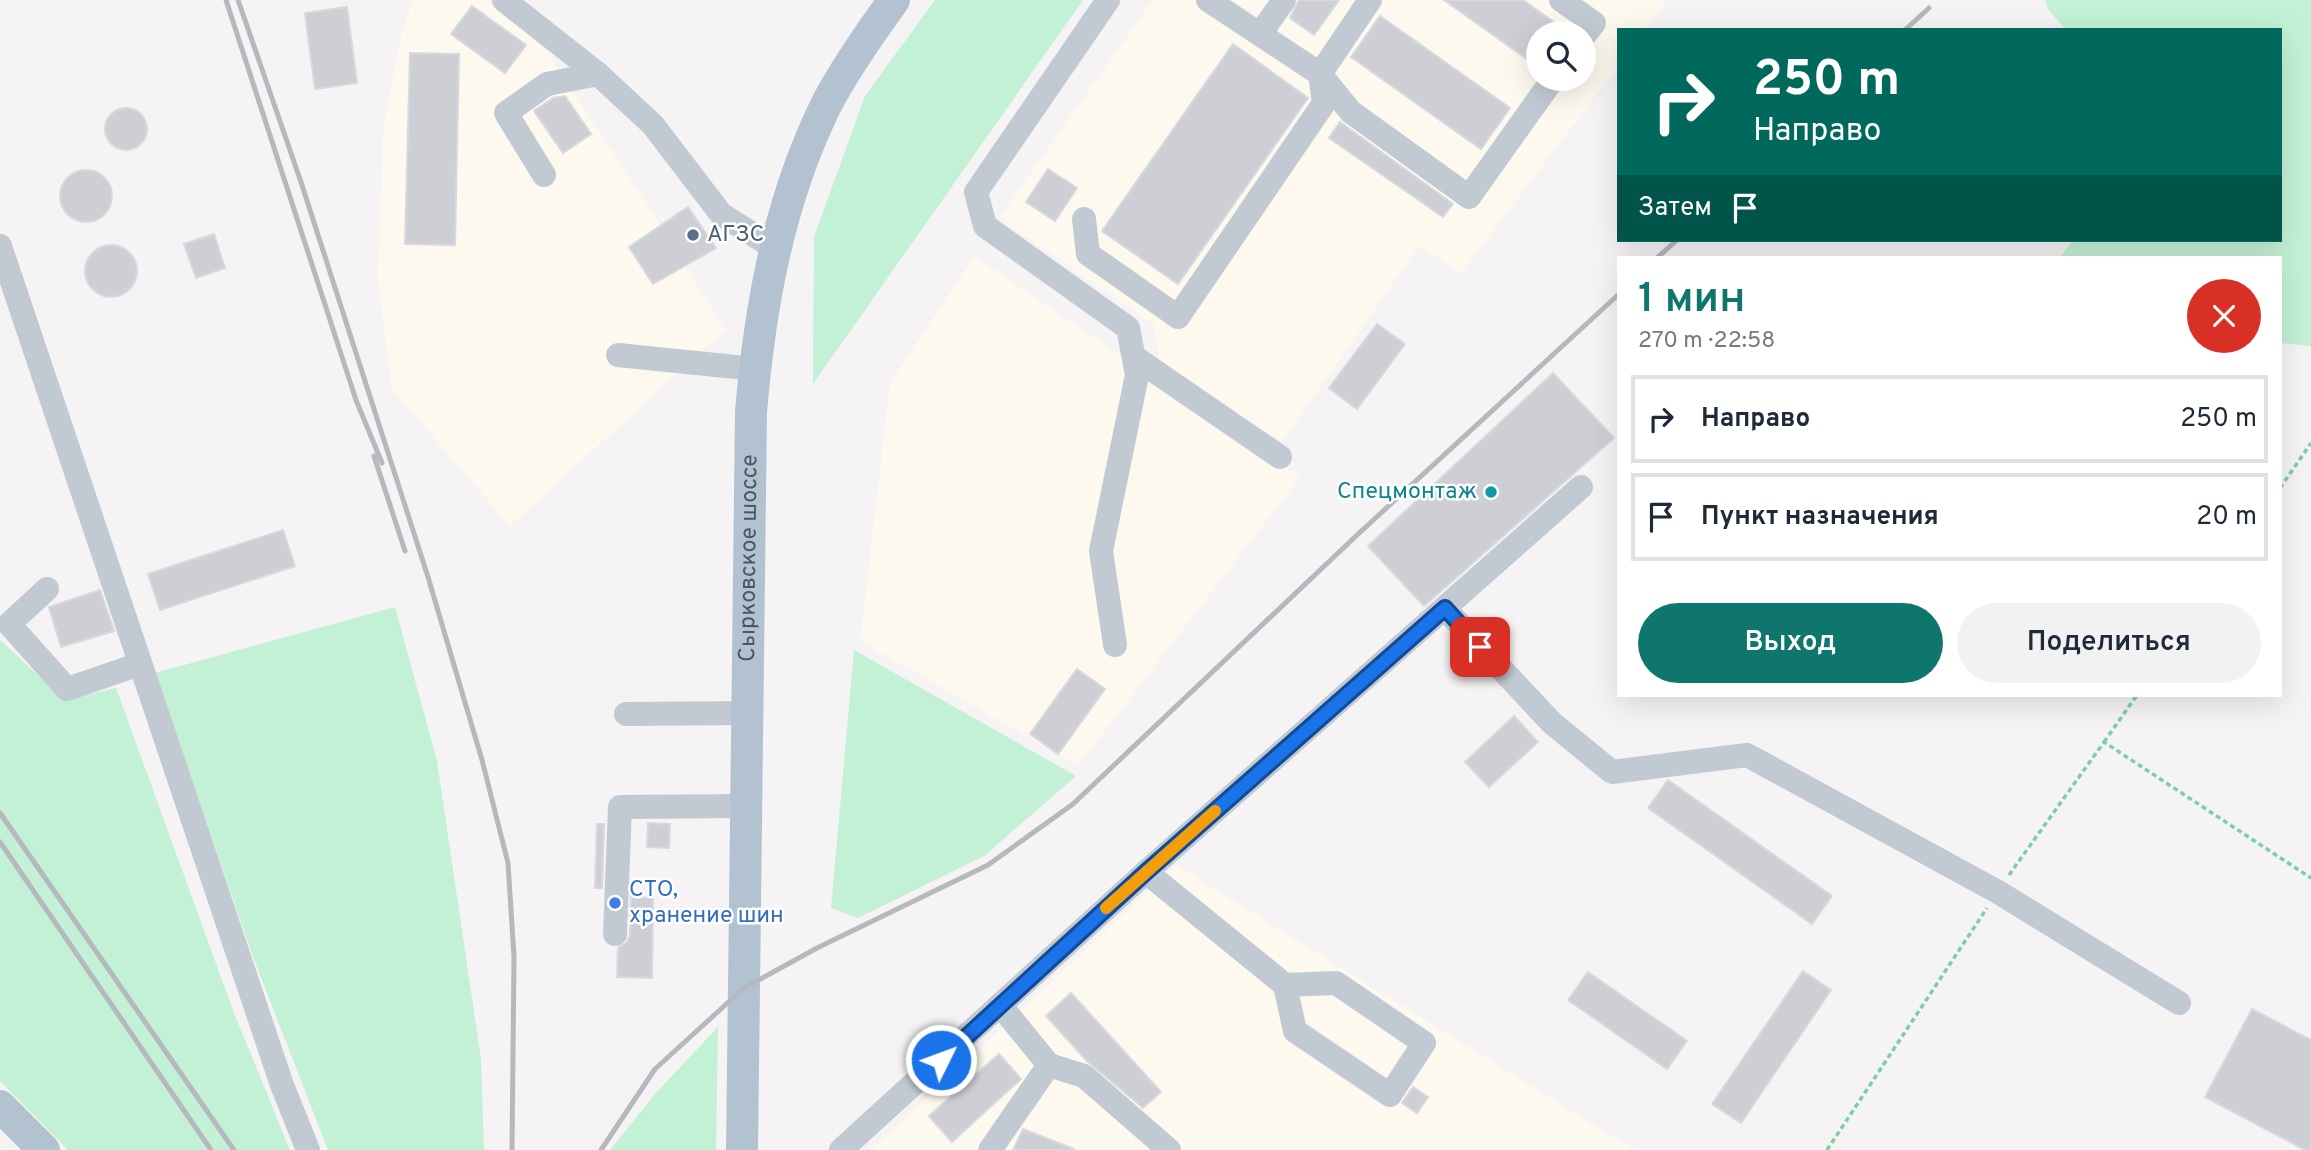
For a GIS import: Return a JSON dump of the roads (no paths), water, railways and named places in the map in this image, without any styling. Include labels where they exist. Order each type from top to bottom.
[{"type":"main road","name":"Сырковское шоссе","points":[[742,1150],[744,806],[751,412],[755,369],[774,247],[794,181],[828,101],[857,52],[894,0]]},
{"type":"main road","points":[[0,1106],[44,1150]]},
{"type":"lane","points":[[504,0],[598,74],[653,125],[721,214],[774,247]]},
{"type":"lane","points":[[1108,0],[976,192],[985,226],[1128,328],[1137,375],[1101,551],[1115,645]]},
{"type":"lane","points":[[1208,0],[1320,74],[1351,113],[1469,197],[1544,91]]},
{"type":"lane","points":[[1260,34],[1284,0]]},
{"type":"lane","points":[[1084,219],[1088,254],[1178,317],[1324,103],[1320,74],[1370,0]]},
{"type":"lane","points":[[1561,0],[1591,21]]},
{"type":"lane","points":[[544,175],[506,113],[547,84],[598,74]]},
{"type":"lane","points":[[0,246],[278,1072],[308,1150]]},
{"type":"lane","points":[[618,355],[755,369]]},
{"type":"lane","points":[[1134,357],[1280,457]]},
{"type":"lane","points":[[841,1150],[1146,872],[1581,487]]},
{"type":"lane","points":[[47,589],[9,624],[67,689],[141,664]]},
{"type":"lane","points":[[1445,608],[1552,723],[1612,772],[1747,755],[1998,892],[2179,1003]]},
{"type":"lane","points":[[626,714],[746,713]]},
{"type":"lane","points":[[615,934],[620,807],[744,806]]},
{"type":"lane","points":[[1146,872],[1285,985],[1295,1031],[1390,1095],[1424,1043],[1336,983],[1285,985]]},
{"type":"lane","points":[[1000,1005],[1049,1065],[1084,1076],[1169,1150]]},
{"type":"lane","points":[[990,1150],[1049,1065]]},
{"type":"railway","points":[[226,0],[356,400],[382,463]]},
{"type":"railway","points":[[238,0],[301,182],[428,577],[482,760],[508,863],[514,957],[512,1150]]},
{"type":"railway","points":[[1907,28],[1929,8]]},
{"type":"railway","points":[[1659,256],[1675,242]]},
{"type":"railway","points":[[601,1150],[655,1069],[744,988],[817,948],[988,865],[1073,804],[1356,536],[1617,296]]},
{"type":"railway","points":[[374,456],[405,551]]},
{"type":"railway","points":[[0,813],[234,1150]]},
{"type":"railway","points":[[0,842],[211,1150]]},
{"type":"place","name":"АГЗС","points":[[693,235]]},
{"type":"place","name":"Спецмонтаж","points":[[1491,492]]},
{"type":"place","name":"СТО, хранение шин","points":[[615,903]]}]
